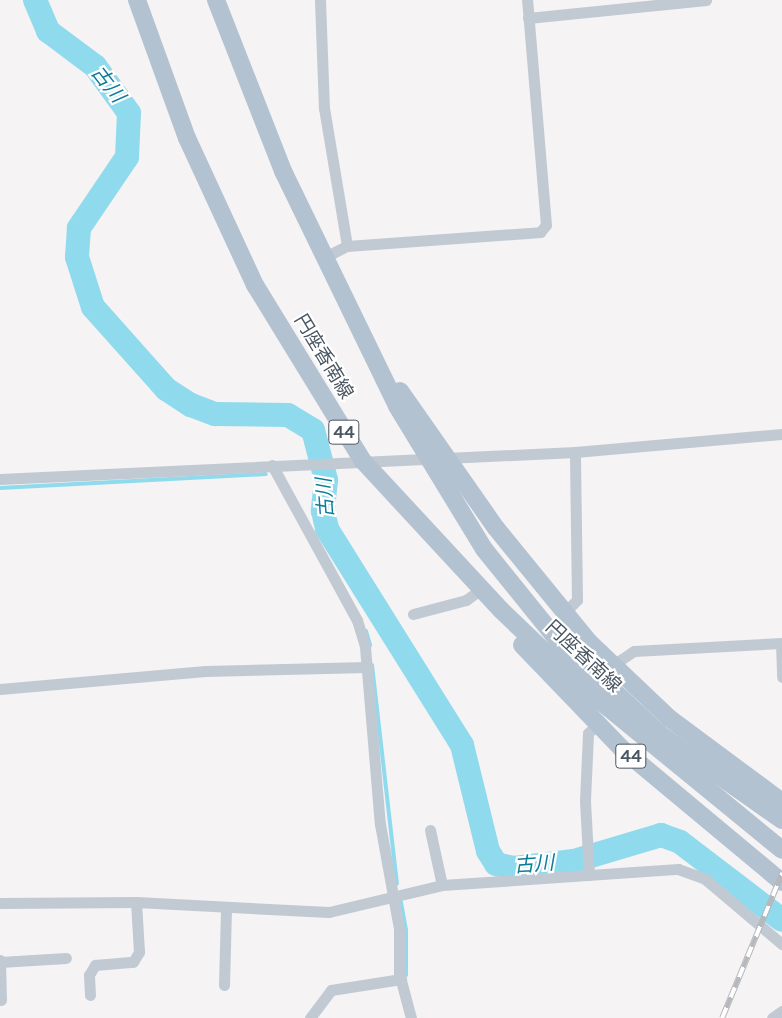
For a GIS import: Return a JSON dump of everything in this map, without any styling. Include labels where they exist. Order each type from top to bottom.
[{"type":"main road","name":"円座香南線","points":[[137,0],[187,138],[255,285],[363,461],[500,610],[688,765],[758,832],[782,852]]},
{"type":"main road","name":"円座香南線","points":[[216,0],[283,171],[427,458],[484,549],[539,620],[611,702],[688,765]]},
{"type":"main road","name":"44","points":[[377,360],[496,528],[565,612],[613,665],[669,718],[782,802]]},
{"type":"main road","name":"44","points":[[500,610],[512,634],[598,724],[674,796],[782,882]]},
{"type":"main road","name":"44","points":[[688,765],[782,820]]},
{"type":"street","points":[[320,0],[324,108],[347,246]]},
{"type":"street","points":[[325,257],[347,246],[540,232],[546,225],[527,0]]},
{"type":"street","points":[[528,18],[706,0]]},
{"type":"street","points":[[0,479],[308,463],[575,452],[782,434]]},
{"type":"street","points":[[565,612],[577,600],[575,452]]},
{"type":"street","points":[[272,465],[357,620],[367,666],[380,824],[393,896],[401,979],[411,1018]]},
{"type":"street","points":[[413,614],[466,600],[481,589]]},
{"type":"street","points":[[613,665],[634,651],[781,643],[782,677]]},
{"type":"street","points":[[0,689],[205,671],[367,666]]},
{"type":"street","points":[[589,869],[586,849],[588,733],[598,724]]},
{"type":"street","points":[[430,830],[442,885]]},
{"type":"street","points":[[0,903],[136,902],[329,912],[442,885],[589,869],[693,871],[782,944]]},
{"type":"street","points":[[90,995],[89,974],[95,965],[133,962],[139,952],[136,902]]},
{"type":"street","points":[[224,986],[226,907]]},
{"type":"street","points":[[1,1000],[0,961],[66,958]]},
{"type":"street","points":[[310,1018],[331,990],[401,979]]},
{"type":"street","points":[[772,1018],[782,1011]]},
{"type":"waterway","name":"古川","points":[[35,0],[48,31],[95,66],[129,113],[127,157],[79,228],[77,257],[93,307],[166,389],[191,405],[215,414],[288,415],[313,430],[326,480],[323,511],[327,529],[462,745],[488,851],[496,864],[514,868],[574,861],[661,835],[680,842],[782,920]]},
{"type":"waterway","points":[[0,488],[266,474]]},
{"type":"waterway","points":[[366,631],[370,645]]},
{"type":"waterway","points":[[372,665],[397,884]]},
{"type":"waterway","points":[[401,902],[406,930],[406,975]]},
{"type":"railway","points":[[722,1018],[782,873]]}]
